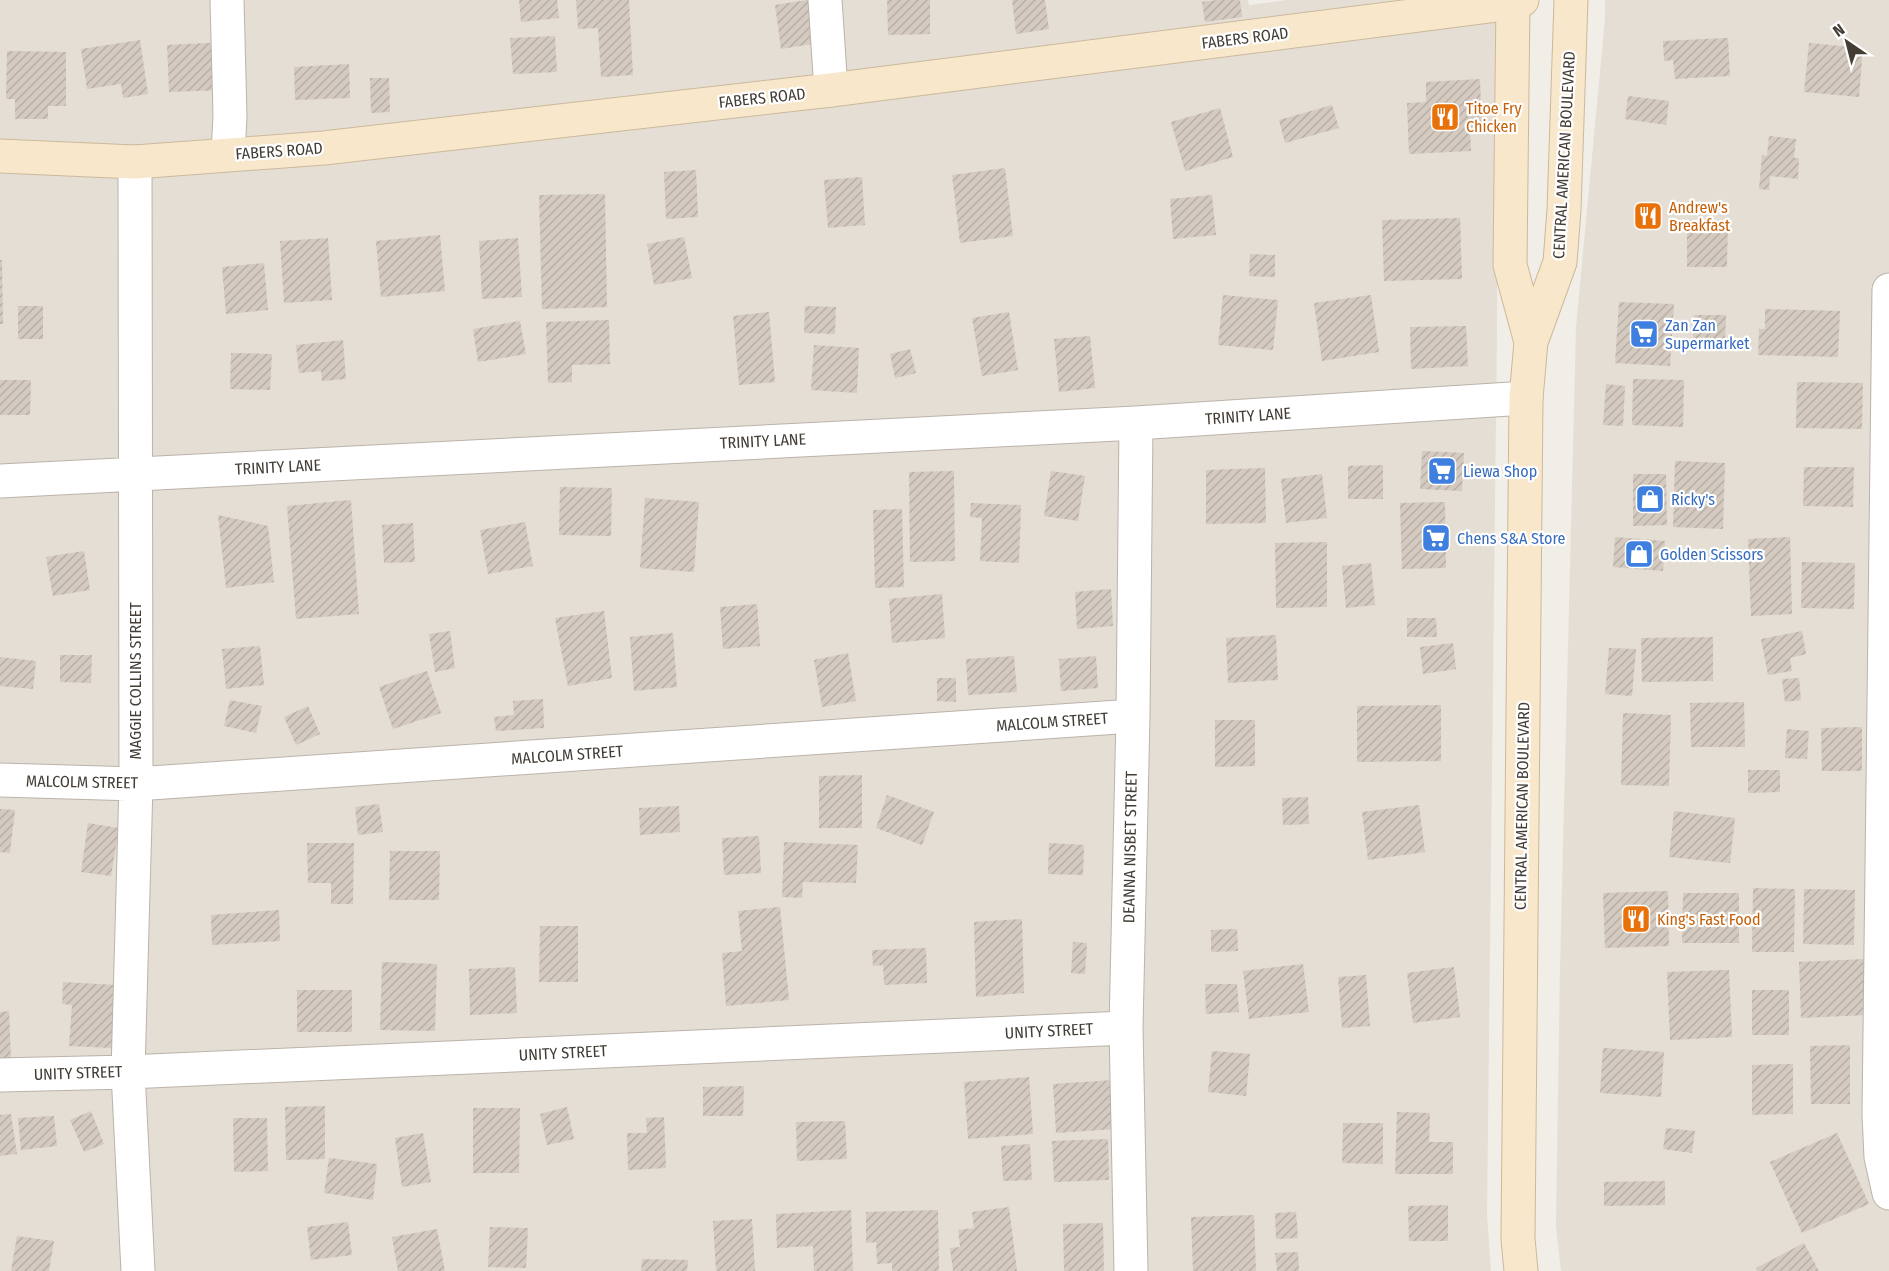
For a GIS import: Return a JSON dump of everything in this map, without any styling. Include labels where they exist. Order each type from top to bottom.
[{"type":"main road","name":"CENTRAL AMERICAN BOULEVARD","points":[[1521,1271],[1518,1227],[1526,398],[1531,342],[1560,262],[1564,210],[1571,0]]},
{"type":"main road","name":"FABERS ROAD","points":[[0,156],[135,162],[324,148],[831,90],[1516,1]]},
{"type":"main road","name":"CENTRAL AMERICAN BOULEVARD","points":[[1516,1],[1510,265],[1531,342]]},
{"type":"street","points":[[227,0],[230,116],[228,154]]},
{"type":"street","points":[[825,0],[831,90]]},
{"type":"street","name":"MAGGIE COLLINS STREET","points":[[135,162],[136,784],[128,1072],[138,1271]]},
{"type":"street","points":[[1889,290],[1879,1115],[1881,1157],[1889,1193]]},
{"type":"street","name":"TRINITY LANE","points":[[0,481],[1136,423],[1526,398]]},
{"type":"street","name":"DEANNA NISBET STREET","points":[[1131,1271],[1126,1028],[1133,716],[1136,423]]},
{"type":"street","name":"MALCOLM STREET","points":[[0,780],[136,784],[1133,716]]},
{"type":"street","name":"UNITY STREET","points":[[0,1075],[128,1072],[1126,1028]]},
{"type":"shaded area","points":[[0,0],[1248,0],[1249,5],[1287,0],[1498,0],[1497,325],[1487,1216],[1491,1271],[0,1271]]},
{"type":"shaded area","points":[[1605,0],[1889,0],[1889,1271],[1561,1271],[1556,1226],[1560,967],[1576,327]]},
{"type":"building","points":[[519,0],[557,0],[559,18],[521,22]]},
{"type":"building","points":[[576,0],[629,0],[633,75],[601,77],[598,28],[578,29]]},
{"type":"building","points":[[812,0],[819,43],[781,49],[775,5]]},
{"type":"building","points":[[887,0],[930,0],[930,34],[888,35]]},
{"type":"building","points":[[1012,0],[1045,0],[1049,29],[1016,34]]},
{"type":"building","points":[[1240,0],[1242,17],[1205,22],[1202,2]]},
{"type":"building","points":[[555,36],[557,72],[513,74],[510,38]]},
{"type":"building","points":[[1728,38],[1730,76],[1675,79],[1673,60],[1664,61],[1663,41]]},
{"type":"building","points":[[140,40],[148,94],[123,98],[121,84],[87,89],[81,49]]},
{"type":"building","points":[[225,42],[226,90],[169,92],[167,45]]},
{"type":"building","points":[[1809,43],[1863,48],[1859,97],[1804,92]]},
{"type":"building","points":[[7,51],[66,52],[66,106],[48,106],[48,119],[15,119],[15,99],[6,99]]},
{"type":"building","points":[[349,64],[350,98],[295,100],[294,67]]},
{"type":"building","points":[[370,78],[389,78],[390,112],[371,113]]},
{"type":"building","name":"Titoe Fry Chicken","points":[[1480,79],[1482,131],[1470,132],[1471,151],[1409,154],[1407,103],[1426,102],[1426,82]]},
{"type":"building","points":[[1628,96],[1669,101],[1666,125],[1625,119]]},
{"type":"building","points":[[1332,105],[1339,128],[1285,143],[1279,120]]},
{"type":"building","points":[[1220,108],[1233,157],[1185,171],[1171,122]]},
{"type":"building","points":[[1769,136],[1796,139],[1794,158],[1799,158],[1798,179],[1770,176],[1769,190],[1759,189],[1762,155],[1767,156]]},
{"type":"building","points":[[1005,168],[1013,236],[960,243],[952,175]]},
{"type":"building","points":[[696,170],[698,217],[666,219],[664,172]]},
{"type":"building","points":[[862,177],[865,225],[828,228],[824,180]]},
{"type":"building","points":[[605,194],[607,307],[542,309],[539,195]]},
{"type":"building","points":[[1212,195],[1216,235],[1173,239],[1170,199]]},
{"type":"building","name":"Andrew's Breakfast","points":[[1639,203],[1660,204],[1658,230],[1637,228]]},
{"type":"building","points":[[1460,218],[1462,279],[1384,281],[1382,220]]},
{"type":"building","points":[[1687,220],[1728,220],[1727,267],[1687,267]]},
{"type":"building","points":[[440,235],[445,291],[381,297],[376,241]]},
{"type":"building","points":[[684,237],[692,278],[654,285],[647,244]]},
{"type":"building","points":[[328,238],[332,300],[284,303],[280,241]]},
{"type":"building","points":[[518,238],[522,297],[482,299],[479,241]]},
{"type":"building","points":[[1250,254],[1275,255],[1275,277],[1249,276]]},
{"type":"building","points":[[0,260],[2,260],[3,324],[0,324]]},
{"type":"building","points":[[264,263],[268,310],[226,314],[222,267]]},
{"type":"building","points":[[1223,295],[1278,300],[1273,350],[1218,345]]},
{"type":"building","points":[[1371,295],[1379,352],[1322,361],[1314,303]]},
{"type":"building","name":"Zan Zan Supermarket","points":[[1619,302],[1674,304],[1670,366],[1615,363]]},
{"type":"building","points":[[18,306],[43,306],[43,339],[18,339]]},
{"type":"building","points":[[805,306],[836,307],[835,334],[804,333]]},
{"type":"building","points":[[1765,309],[1840,311],[1838,357],[1758,355],[1759,329],[1765,329]]},
{"type":"building","points":[[769,312],[775,382],[739,385],[733,316]]},
{"type":"building","points":[[1009,312],[1018,370],[982,376],[972,318]]},
{"type":"building","points":[[1694,315],[1726,315],[1725,340],[1693,339]]},
{"type":"building","points":[[609,320],[610,364],[572,365],[572,382],[548,383],[546,322]]},
{"type":"building","points":[[520,321],[526,354],[478,362],[473,329]]},
{"type":"building","points":[[1466,326],[1468,366],[1411,369],[1410,327]]},
{"type":"building","points":[[1090,336],[1095,388],[1059,392],[1054,339]]},
{"type":"building","points":[[343,340],[346,379],[322,381],[321,371],[299,373],[296,345]]},
{"type":"building","points":[[814,345],[859,348],[857,393],[811,390]]},
{"type":"building","points":[[910,349],[916,373],[895,378],[890,354]]},
{"type":"building","points":[[231,353],[272,354],[270,390],[230,389]]},
{"type":"building","points":[[1633,379],[1684,380],[1683,427],[1632,425]]},
{"type":"building","points":[[0,380],[31,380],[30,415],[0,415]]},
{"type":"building","points":[[1797,382],[1863,383],[1862,429],[1796,428]]},
{"type":"building","points":[[1606,384],[1625,386],[1623,426],[1603,425]]},
{"type":"building","name":"Liewa Shop","points":[[1422,451],[1464,453],[1462,491],[1420,489]]},
{"type":"building","points":[[1675,461],[1725,463],[1723,529],[1673,527]]},
{"type":"building","points":[[1383,465],[1383,499],[1348,499],[1348,466]]},
{"type":"building","points":[[1804,467],[1854,467],[1853,507],[1803,506]]},
{"type":"building","points":[[1265,468],[1266,523],[1206,524],[1206,470]]},
{"type":"building","points":[[954,471],[955,561],[910,562],[909,472]]},
{"type":"building","points":[[1051,471],[1085,476],[1078,521],[1044,516]]},
{"type":"building","points":[[1322,474],[1327,518],[1286,523],[1281,479]]},
{"type":"building","name":"Ricky's","points":[[1633,474],[1666,474],[1667,525],[1633,526]]},
{"type":"building","points":[[560,487],[612,488],[611,536],[559,535]]},
{"type":"building","points":[[645,498],[699,502],[694,572],[640,568]]},
{"type":"building","points":[[351,500],[359,614],[296,619],[287,506]]},
{"type":"building","points":[[1445,502],[1446,568],[1402,569],[1400,503]]},
{"type":"building","points":[[971,503],[1021,505],[1019,563],[980,561],[982,518],[970,517]]},
{"type":"building","points":[[902,509],[904,587],[875,588],[873,510]]},
{"type":"building","points":[[218,515],[268,526],[274,582],[226,588]]},
{"type":"building","points":[[525,522],[533,566],[488,574],[480,530]]},
{"type":"building","points":[[413,523],[415,562],[384,563],[382,525]]},
{"type":"building","name":"Golden Scissors","points":[[1615,537],[1665,541],[1663,571],[1613,567]]},
{"type":"building","points":[[1790,537],[1792,614],[1751,616],[1748,539]]},
{"type":"building","points":[[1327,542],[1327,607],[1276,608],[1275,543]]},
{"type":"building","points":[[84,551],[90,590],[53,596],[46,557]]},
{"type":"building","points":[[1802,562],[1855,563],[1854,609],[1801,608]]},
{"type":"building","points":[[1371,563],[1375,605],[1346,608],[1342,566]]},
{"type":"building","points":[[1111,589],[1113,626],[1077,629],[1075,592]]},
{"type":"building","points":[[942,594],[945,638],[892,643],[889,599]]},
{"type":"building","points":[[757,604],[760,646],[723,649],[720,607]]},
{"type":"building","points":[[604,611],[612,678],[568,686],[555,618]]},
{"type":"building","points":[[1407,618],[1436,618],[1437,637],[1407,637]]},
{"type":"building","points":[[450,631],[455,668],[435,672],[429,634]]},
{"type":"building","points":[[1802,631],[1806,654],[1790,658],[1792,671],[1768,675],[1761,639]]},
{"type":"building","points":[[673,633],[677,687],[634,691],[630,637]]},
{"type":"building","points":[[1276,635],[1278,680],[1228,683],[1226,638]]},
{"type":"building","points":[[1713,637],[1713,681],[1642,682],[1641,638]]},
{"type":"building","points":[[1453,643],[1456,669],[1423,674],[1420,647]]},
{"type":"building","points":[[260,646],[264,685],[226,689],[222,649]]},
{"type":"building","points":[[1609,648],[1636,649],[1632,696],[1605,694]]},
{"type":"building","points":[[848,653],[856,701],[822,707],[814,660]]},
{"type":"building","points":[[60,655],[92,655],[91,683],[60,682]]},
{"type":"building","points":[[1014,656],[1017,692],[968,695],[966,659]]},
{"type":"building","points":[[1096,656],[1098,688],[1061,691],[1059,659]]},
{"type":"building","points":[[0,657],[36,661],[33,689],[0,686]]},
{"type":"building","points":[[427,671],[441,713],[393,729],[379,687]]},
{"type":"building","points":[[937,678],[956,678],[956,702],[937,701]]},
{"type":"building","points":[[1799,678],[1801,700],[1785,702],[1782,679]]},
{"type":"building","points":[[543,699],[544,728],[496,731],[494,717],[514,715],[513,701]]},
{"type":"building","points":[[230,700],[262,706],[256,733],[224,726]]},
{"type":"building","points":[[1744,702],[1745,747],[1691,747],[1690,703]]},
{"type":"building","points":[[1441,705],[1441,761],[1357,762],[1357,706]]},
{"type":"building","points":[[308,706],[320,734],[296,745],[284,717]]},
{"type":"building","points":[[1623,713],[1671,715],[1669,786],[1621,785]]},
{"type":"building","points":[[1215,720],[1255,720],[1255,766],[1215,767]]},
{"type":"building","points":[[1862,727],[1862,771],[1822,771],[1821,728]]},
{"type":"building","points":[[1787,729],[1809,731],[1807,759],[1785,758]]},
{"type":"building","points":[[1748,770],[1780,770],[1780,792],[1748,793]]},
{"type":"building","points":[[862,775],[862,828],[819,828],[819,776]]},
{"type":"building","points":[[887,795],[934,812],[922,845],[876,828]]},
{"type":"building","points":[[1308,797],[1309,824],[1283,825],[1282,798]]},
{"type":"building","points":[[379,804],[383,832],[358,835],[355,807]]},
{"type":"building","points":[[1419,805],[1425,852],[1368,860],[1362,812]]},
{"type":"building","points":[[679,806],[680,832],[640,835],[639,808]]},
{"type":"building","points":[[0,809],[15,810],[10,853],[0,852]]},
{"type":"building","points":[[1674,811],[1735,818],[1730,863],[1669,857]]},
{"type":"building","points":[[88,823],[119,828],[111,876],[81,872]]},
{"type":"building","points":[[759,836],[761,873],[724,875],[722,838]]},
{"type":"building","points":[[784,842],[858,845],[856,883],[803,882],[802,898],[782,897]]},
{"type":"building","points":[[307,843],[354,843],[353,904],[331,904],[331,883],[308,883]]},
{"type":"building","points":[[1049,843],[1084,845],[1083,875],[1048,874]]},
{"type":"building","points":[[390,851],[440,851],[439,900],[389,900]]},
{"type":"building","points":[[1753,888],[1795,889],[1794,952],[1752,952]]},
{"type":"building","points":[[1804,889],[1855,890],[1854,945],[1803,944]]},
{"type":"building","name":"King's Fast Food","points":[[1668,891],[1669,946],[1605,948],[1603,893]]},
{"type":"building","points":[[1683,893],[1739,893],[1739,943],[1682,943]]},
{"type":"building","points":[[780,907],[789,1000],[726,1006],[722,953],[742,951],[738,911]]},
{"type":"building","points":[[279,910],[280,941],[212,945],[211,915]]},
{"type":"building","points":[[1022,919],[1024,993],[976,997],[974,922]]},
{"type":"building","points":[[540,926],[578,926],[578,982],[539,982]]},
{"type":"building","points":[[1237,929],[1238,951],[1211,952],[1211,930]]},
{"type":"building","points":[[1073,942],[1087,943],[1085,974],[1071,973]]},
{"type":"building","points":[[926,948],[927,983],[884,985],[883,965],[873,966],[872,950]]},
{"type":"building","points":[[1866,959],[1868,1015],[1801,1018],[1799,962]]},
{"type":"building","points":[[382,962],[437,964],[435,1031],[380,1030]]},
{"type":"building","points":[[1303,964],[1309,1012],[1249,1019],[1243,971]]},
{"type":"building","points":[[515,967],[517,1013],[470,1015],[469,969]]},
{"type":"building","points":[[1454,967],[1460,1017],[1413,1023],[1407,973]]},
{"type":"building","points":[[1729,970],[1732,1037],[1670,1040],[1667,972]]},
{"type":"building","points":[[1366,975],[1370,1026],[1342,1028],[1338,977]]},
{"type":"building","points":[[63,982],[116,985],[112,1048],[69,1046],[72,1005],[62,1004]]},
{"type":"building","points":[[1205,984],[1237,984],[1239,1012],[1206,1014]]},
{"type":"building","points":[[297,990],[352,990],[352,1032],[297,1032]]},
{"type":"building","points":[[1752,990],[1789,990],[1789,1035],[1752,1035]]},
{"type":"building","points":[[9,1011],[11,1059],[0,1060],[0,1012]]},
{"type":"building","points":[[1850,1045],[1850,1104],[1811,1104],[1810,1046]]},
{"type":"building","points":[[1603,1048],[1664,1052],[1661,1097],[1600,1093]]},
{"type":"building","points":[[1212,1051],[1250,1054],[1246,1096],[1208,1092]]},
{"type":"building","points":[[1793,1064],[1793,1114],[1752,1115],[1752,1065]]},
{"type":"building","points":[[1029,1077],[1033,1134],[968,1139],[964,1082]]},
{"type":"building","points":[[1113,1080],[1116,1129],[1056,1133],[1053,1084]]},
{"type":"building","points":[[744,1086],[743,1116],[703,1116],[703,1087]]},
{"type":"building","points":[[325,1106],[325,1159],[286,1160],[285,1107]]},
{"type":"building","points":[[567,1107],[574,1139],[547,1145],[540,1114]]},
{"type":"building","points":[[473,1108],[520,1108],[519,1173],[473,1173]]},
{"type":"building","points":[[91,1111],[104,1144],[84,1152],[70,1120]]},
{"type":"building","points":[[1397,1112],[1430,1113],[1429,1142],[1453,1142],[1453,1174],[1395,1174]]},
{"type":"building","points":[[11,1114],[17,1154],[0,1156],[0,1115]]},
{"type":"building","points":[[54,1116],[57,1146],[21,1150],[18,1118]]},
{"type":"building","points":[[664,1117],[666,1168],[628,1170],[627,1133],[647,1133],[646,1118]]},
{"type":"building","points":[[233,1118],[267,1118],[268,1171],[234,1172]]},
{"type":"building","points":[[845,1121],[847,1159],[797,1161],[796,1122]]},
{"type":"building","points":[[1343,1123],[1383,1123],[1383,1164],[1342,1163]]},
{"type":"building","points":[[1666,1128],[1695,1131],[1692,1153],[1663,1149]]},
{"type":"building","points":[[423,1133],[431,1182],[402,1187],[395,1138]]},
{"type":"building","points":[[1837,1133],[1869,1204],[1802,1233],[1770,1162]]},
{"type":"building","points":[[1108,1139],[1109,1180],[1054,1182],[1052,1141]]},
{"type":"building","points":[[1030,1144],[1032,1180],[1003,1181],[1001,1146]]},
{"type":"building","points":[[329,1158],[377,1164],[373,1200],[324,1193]]},
{"type":"building","points":[[1665,1181],[1665,1205],[1604,1206],[1604,1182]]},
{"type":"building","points":[[1448,1205],[1448,1241],[1409,1241],[1408,1206]]},
{"type":"building","points":[[1009,1207],[1017,1271],[953,1271],[950,1248],[960,1247],[958,1230],[974,1228],[972,1212]]},
{"type":"building","points":[[851,1210],[853,1271],[814,1271],[813,1246],[777,1248],[776,1214]]},
{"type":"building","points":[[938,1210],[939,1271],[892,1271],[892,1263],[877,1264],[876,1242],[866,1243],[866,1212]]},
{"type":"building","points":[[1296,1212],[1298,1238],[1276,1239],[1275,1213]]},
{"type":"building","points":[[1254,1215],[1256,1271],[1193,1271],[1191,1217]]},
{"type":"building","points":[[752,1219],[755,1271],[716,1271],[713,1221]]},
{"type":"building","points":[[348,1222],[352,1255],[311,1260],[307,1227]]},
{"type":"building","points":[[1103,1223],[1104,1271],[1064,1271],[1063,1224]]},
{"type":"building","points":[[490,1227],[528,1228],[526,1268],[488,1267]]},
{"type":"building","points":[[437,1229],[445,1271],[398,1271],[392,1237]]},
{"type":"building","points":[[17,1236],[54,1241],[49,1271],[11,1271]]},
{"type":"building","points":[[1804,1243],[1819,1271],[1757,1271],[1756,1268]]},
{"type":"building","points":[[1298,1252],[1299,1271],[1277,1271],[1275,1253]]},
{"type":"building","points":[[642,1259],[688,1260],[687,1271],[641,1271]]},
{"type":"place","name":"Titoe Fry Chicken","points":[[1445,117]]},
{"type":"place","name":"Andrew's Breakfast","points":[[1648,216]]},
{"type":"place","name":"Zan Zan Supermarket","points":[[1644,334]]},
{"type":"place","name":"Liewa Shop","points":[[1442,471]]},
{"type":"place","name":"Ricky's","points":[[1650,499]]},
{"type":"place","name":"Chens S&A Store","points":[[1436,538]]},
{"type":"place","name":"Golden Scissors","points":[[1639,554]]},
{"type":"place","name":"King's Fast Food","points":[[1636,919]]}]
